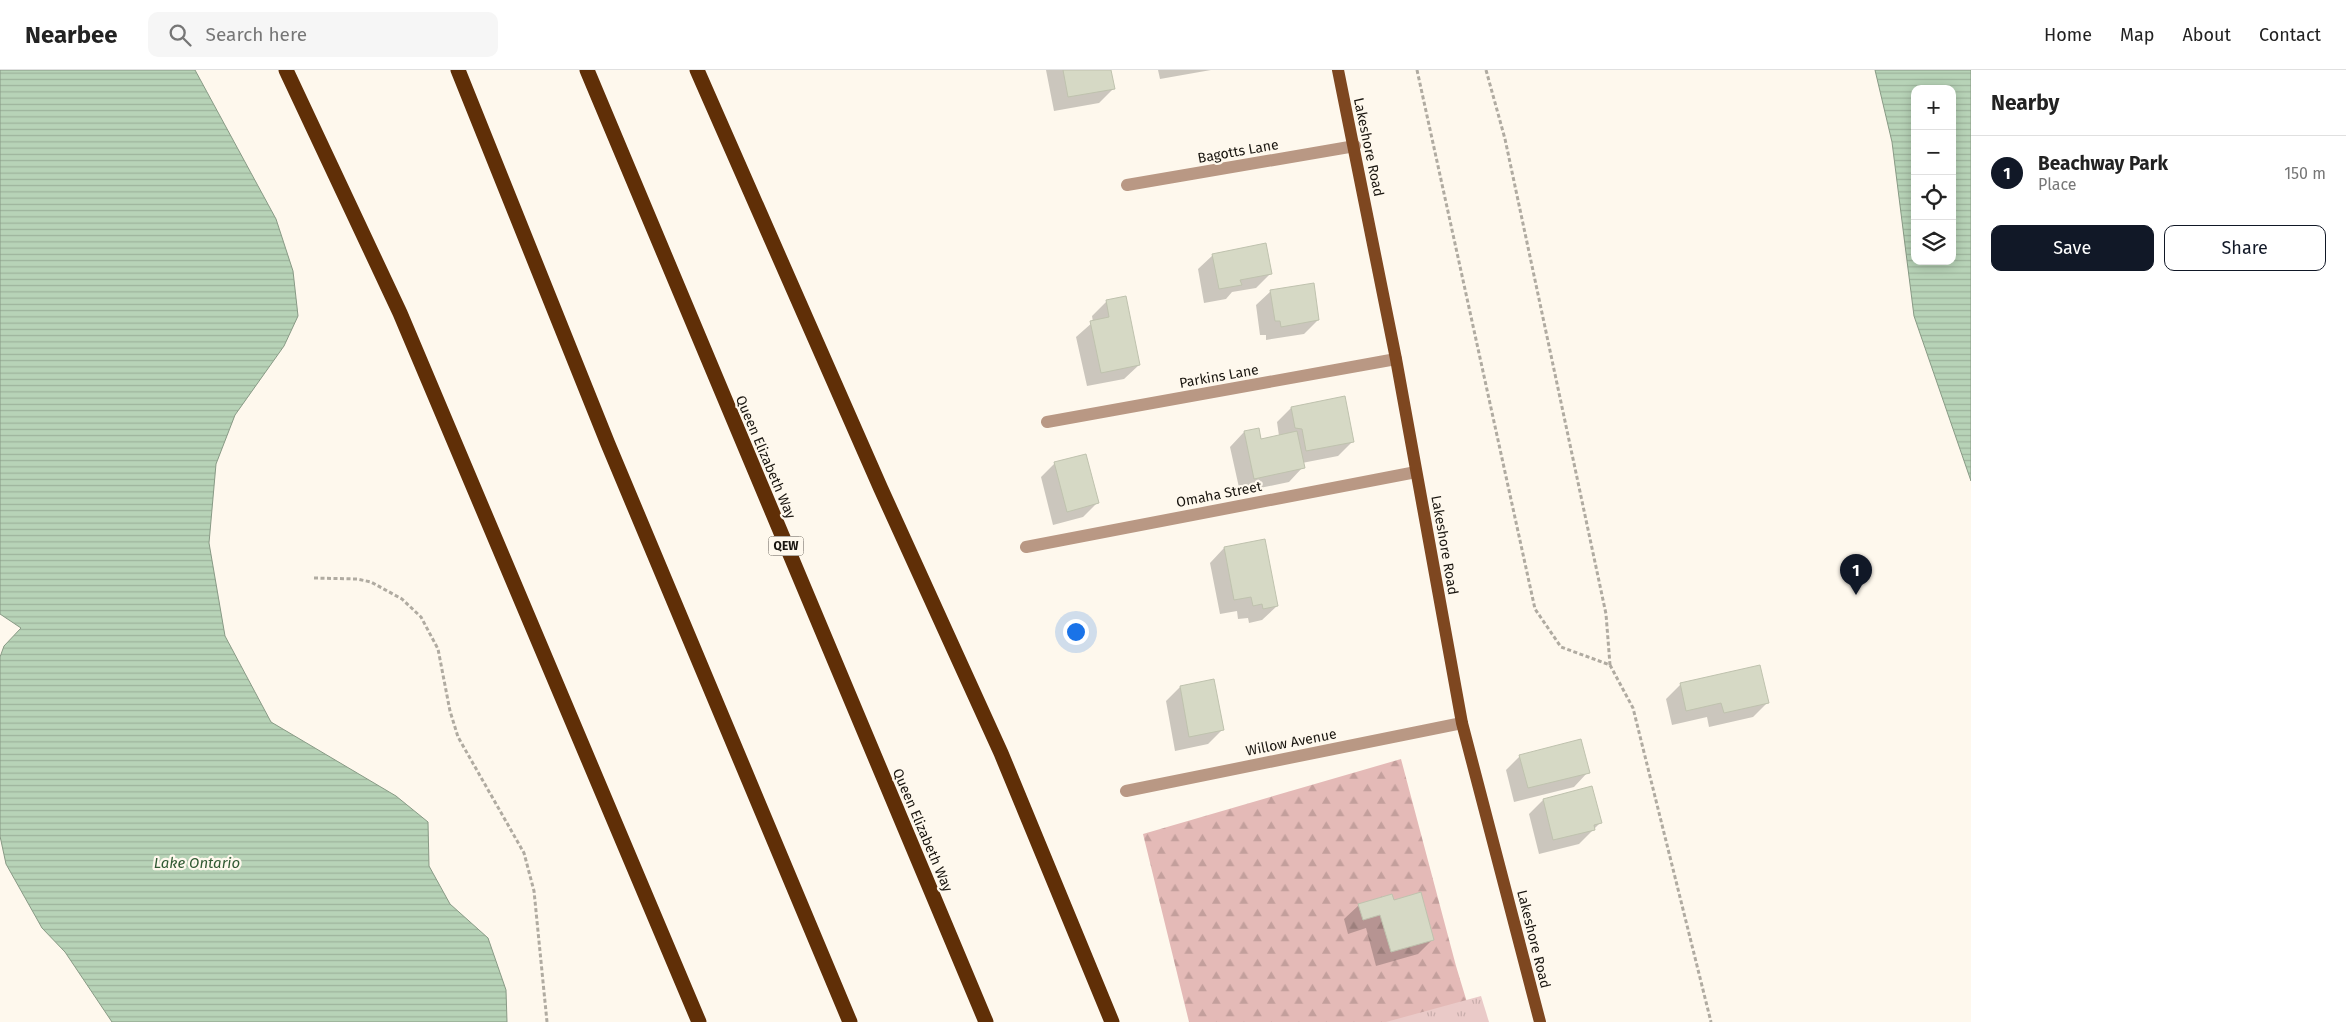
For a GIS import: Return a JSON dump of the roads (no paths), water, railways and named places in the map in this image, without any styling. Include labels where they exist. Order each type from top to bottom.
[{"type":"highway","points":[[286,70],[400,313],[699,1022]]},
{"type":"highway","points":[[458,70],[608,444],[850,1022]]},
{"type":"highway","name":"Queen Elizabeth Way","points":[[588,70],[986,1022]]},
{"type":"highway","points":[[697,70],[865,453],[1000,753],[1112,1022]]},
{"type":"main road","name":"Lakeshore Road","points":[[1338,70],[1355,146],[1396,359],[1408,438],[1416,472],[1462,723],[1540,1022]]},
{"type":"street","name":"Bagotts Lane","points":[[1127,185],[1355,146]]},
{"type":"street","name":"Parkins Lane","points":[[1047,422],[1396,359]]},
{"type":"street","name":"Omaha Street","points":[[1026,546],[1416,472]]},
{"type":"street","name":"Willow Avenue","points":[[1126,791],[1462,723]]},
{"type":"water","name":"Lake Ontario","points":[[0,70],[195,70],[276,219],[293,271],[298,316],[284,346],[235,415],[216,464],[209,543],[225,636],[271,722],[396,796],[428,822],[429,866],[450,904],[488,938],[506,990],[507,1022],[112,1022],[65,952],[42,928],[6,864],[0,836],[0,657],[4,646],[21,628],[0,614]]},
{"type":"water","points":[[1875,70],[1971,70],[1971,481],[1914,316],[1892,142]]},
{"type":"place","name":"Beachway Park","points":[[1856,595]]}]
